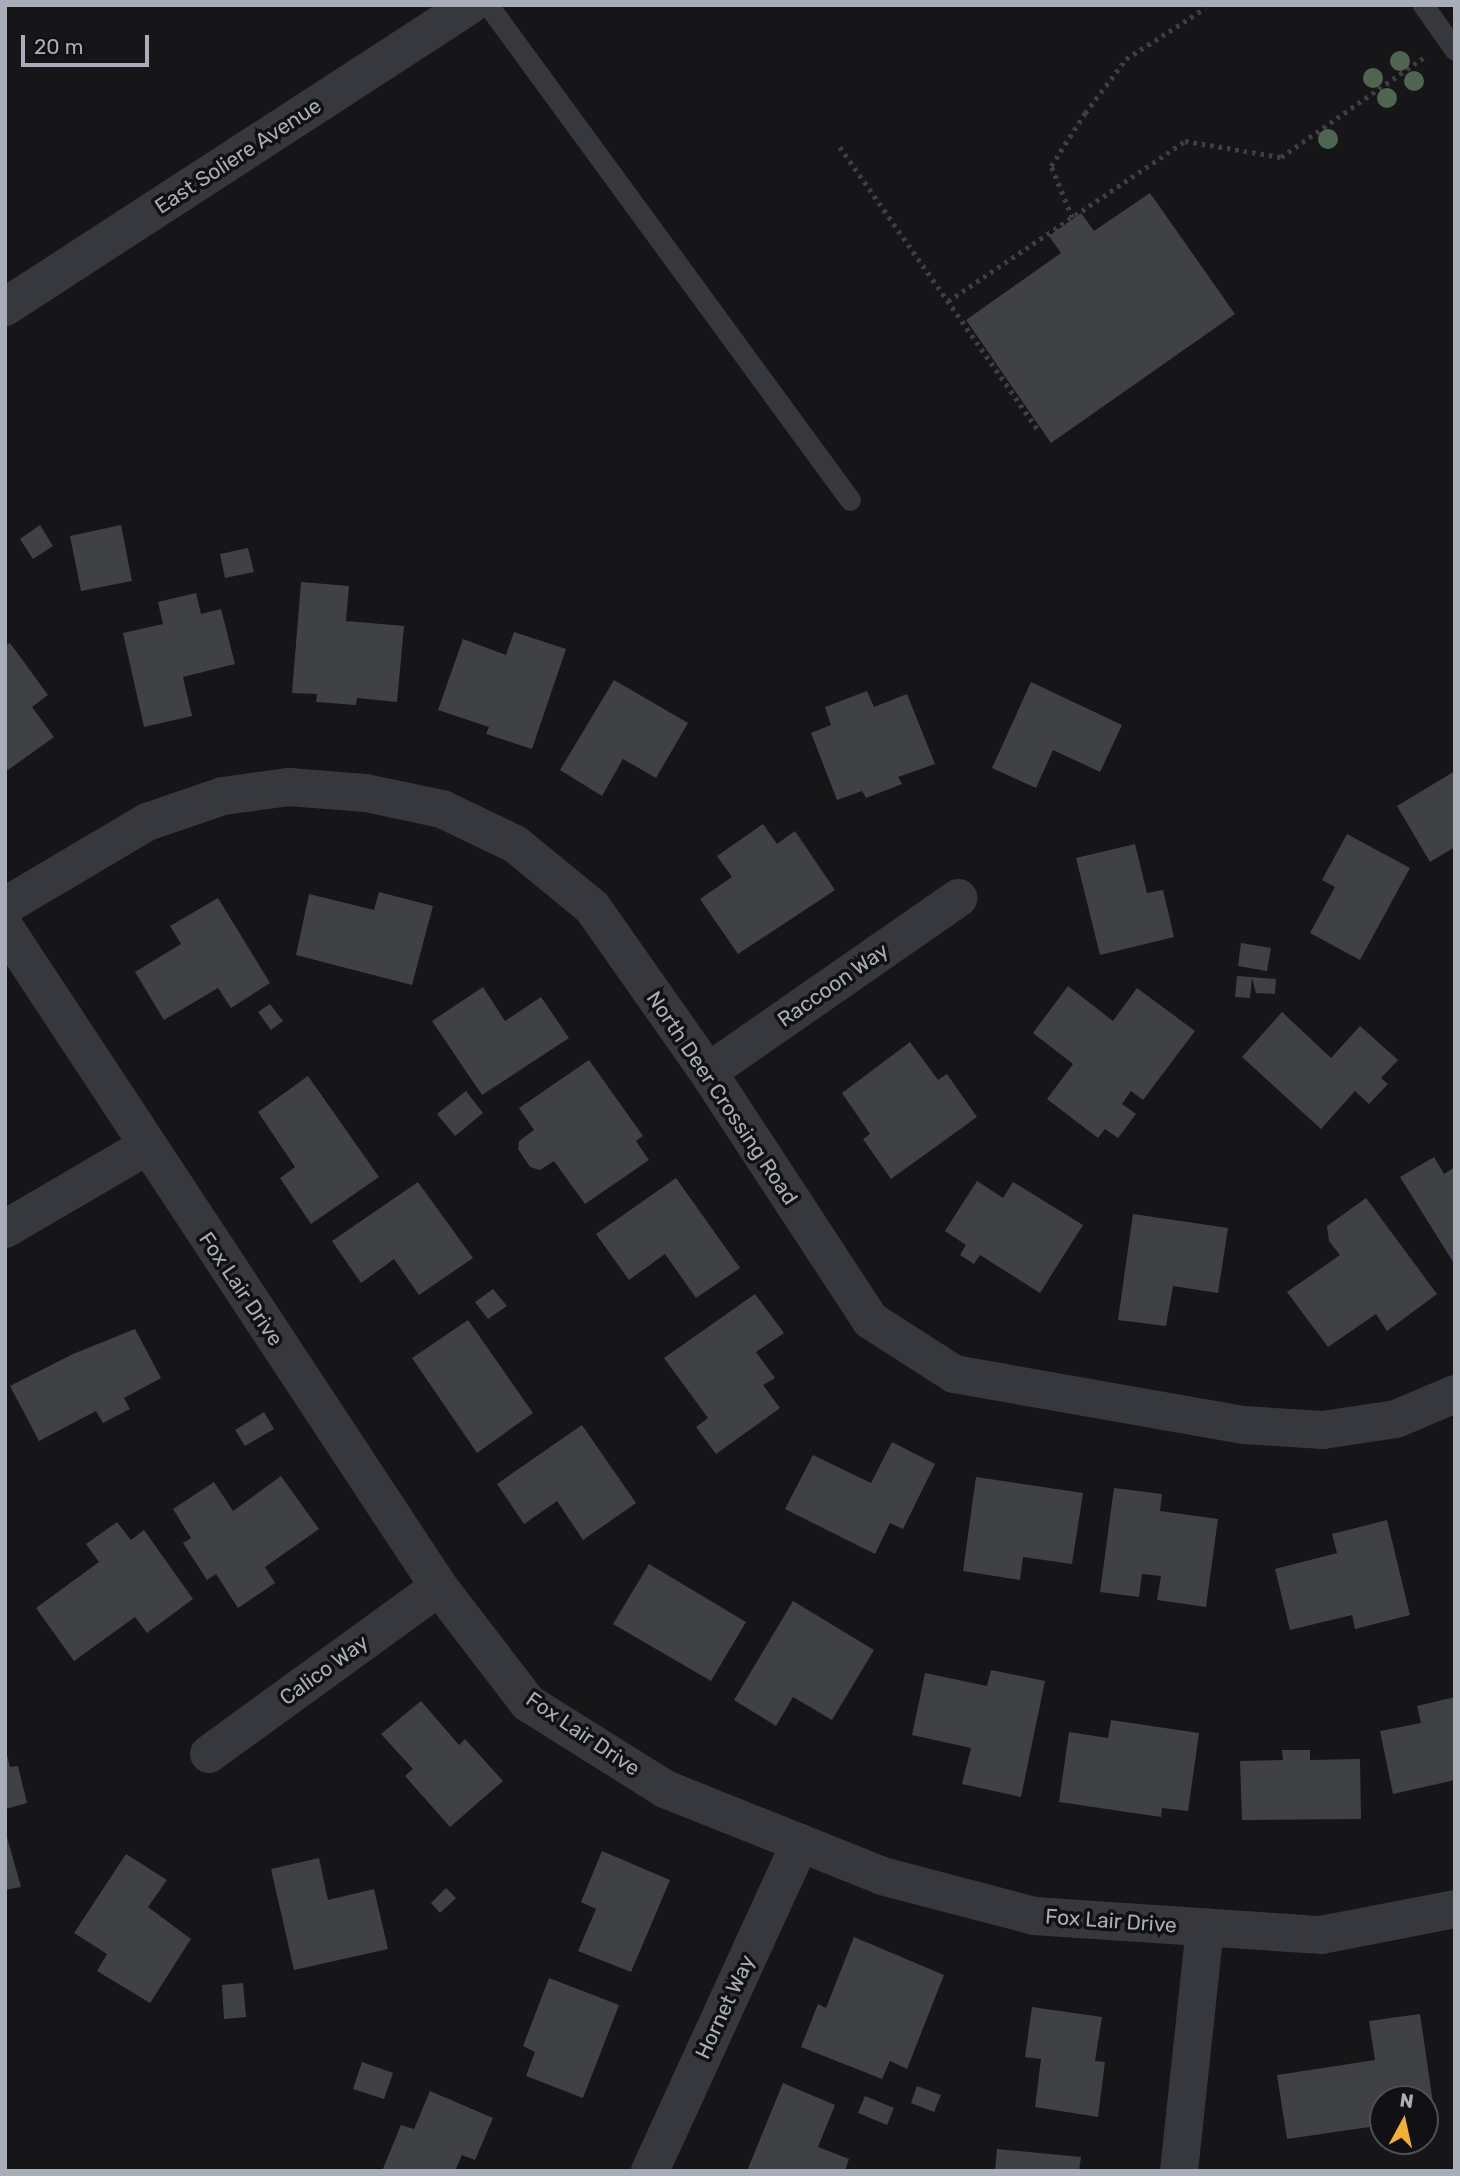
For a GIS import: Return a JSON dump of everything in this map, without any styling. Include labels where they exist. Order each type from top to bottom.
[{"type":"street","name":"East Soliere Avenue","points":[[5,307],[470,5]]},
{"type":"street","name":"North Deer Crossing Road","points":[[5,906],[147,822],[223,796],[289,787],[366,793],[442,808],[515,844],[592,907],[708,1072],[870,1320],[954,1374],[1243,1425],[1323,1430],[1396,1419],[1455,1394]]},
{"type":"street","name":"Raccoon Way","points":[[708,1072],[958,898]]},
{"type":"street","name":"Fox Lair Drive","points":[[5,928],[439,1587],[528,1703],[665,1789],[882,1875],[1034,1916],[1321,1935],[1455,1909]]},
{"type":"street","points":[[5,1229],[147,1146]]},
{"type":"street","name":"Calico Way","points":[[209,1754],[439,1587]]},
{"type":"street","name":"Hornet Way","points":[[650,2171],[800,1843]]},
{"type":"street","points":[[1179,2171],[1205,1927]]},
{"type":"lane","points":[[488,5],[850,500]]},
{"type":"lane","points":[[1423,5],[1451,45]]},
{"type":"path","points":[[1072,218],[1051,166],[1126,59],[1205,8]]},
{"type":"path","points":[[948,301],[1185,141],[1281,157],[1451,45]]},
{"type":"path","points":[[840,147],[1038,430]]},
{"type":"building","points":[[1150,193],[1235,314],[1051,443],[966,320],[1061,253],[1049,236],[1081,213],[1094,231]]},
{"type":"building","points":[[40,525],[53,546],[33,559],[20,539]]},
{"type":"building","points":[[121,525],[132,581],[81,591],[70,536]]},
{"type":"building","points":[[248,548],[254,572],[225,578],[220,554]]},
{"type":"building","points":[[301,582],[349,586],[346,621],[404,626],[397,702],[357,698],[356,705],[316,702],[317,694],[292,693]]},
{"type":"building","points":[[196,593],[201,614],[221,609],[235,664],[183,677],[192,716],[144,727],[123,633],[163,624],[158,602]]},
{"type":"building","points":[[514,632],[566,649],[532,749],[486,734],[489,727],[438,710],[463,639],[506,655]]},
{"type":"building","points":[[10,643],[48,695],[32,707],[54,737],[8,770],[5,766],[5,646]]},
{"type":"building","points":[[614,680],[688,723],[656,778],[623,759],[602,796],[560,770]]},
{"type":"building","points":[[1031,682],[1122,725],[1100,772],[1053,750],[1036,788],[992,768]]},
{"type":"building","points":[[867,691],[874,707],[907,694],[935,764],[898,777],[902,784],[866,798],[862,791],[837,800],[811,733],[831,725],[825,707]]},
{"type":"building","points":[[1455,771],[1455,847],[1430,862],[1397,806]]},
{"type":"building","points":[[763,824],[777,844],[795,831],[835,890],[738,954],[700,899],[732,877],[717,856]]},
{"type":"building","points":[[1347,834],[1410,868],[1360,960],[1310,933],[1335,887],[1322,880]]},
{"type":"building","points":[[1135,844],[1147,893],[1163,890],[1174,937],[1100,955],[1076,858]]},
{"type":"building","points":[[379,892],[433,906],[412,985],[296,955],[309,894],[374,910]]},
{"type":"building","points":[[218,898],[270,983],[231,1008],[218,988],[164,1020],[135,972],[181,944],[170,926]]},
{"type":"building","points":[[1241,943],[1271,948],[1267,971],[1238,966]]},
{"type":"building","points":[[1237,976],[1276,979],[1275,994],[1256,993],[1252,978],[1250,998],[1235,997]]},
{"type":"building","points":[[1068,986],[1113,1021],[1137,988],[1195,1031],[1143,1100],[1131,1091],[1122,1104],[1136,1114],[1118,1138],[1105,1129],[1098,1138],[1047,1099],[1073,1064],[1033,1033]]},
{"type":"building","points":[[483,987],[505,1021],[541,997],[569,1038],[482,1095],[432,1021]]},
{"type":"building","points":[[270,1004],[283,1021],[271,1030],[258,1012]]},
{"type":"building","points":[[1282,1012],[1331,1058],[1360,1026],[1398,1060],[1381,1078],[1388,1084],[1369,1104],[1355,1091],[1321,1129],[1242,1057]]},
{"type":"building","points":[[910,1042],[938,1080],[947,1074],[977,1117],[891,1179],[863,1139],[870,1134],[842,1093]]},
{"type":"building","points":[[589,1060],[643,1136],[636,1141],[649,1160],[585,1204],[554,1161],[540,1170],[530,1167],[518,1149],[519,1141],[534,1130],[519,1108]]},
{"type":"building","points":[[308,1076],[379,1177],[311,1224],[280,1178],[295,1167],[258,1112]]},
{"type":"building","points":[[466,1091],[483,1113],[455,1136],[437,1114]]},
{"type":"building","points":[[1434,1157],[1444,1174],[1455,1167],[1455,1265],[1400,1177]]},
{"type":"building","points":[[676,1178],[740,1268],[696,1298],[665,1254],[629,1280],[596,1234]]},
{"type":"building","points":[[977,1181],[1003,1198],[1013,1182],[1083,1225],[1040,1293],[980,1255],[974,1264],[960,1255],[966,1245],[945,1231]]},
{"type":"building","points":[[418,1182],[473,1258],[419,1295],[394,1259],[361,1283],[332,1241]]},
{"type":"building","points":[[1366,1198],[1437,1294],[1387,1331],[1376,1314],[1328,1347],[1287,1292],[1340,1255],[1329,1241],[1327,1226]]},
{"type":"building","points":[[1133,1214],[1228,1228],[1218,1293],[1173,1286],[1166,1326],[1118,1320]]},
{"type":"building","points":[[493,1289],[507,1306],[488,1319],[475,1302]]},
{"type":"building","points":[[755,1294],[784,1333],[756,1352],[775,1378],[763,1385],[780,1408],[716,1454],[696,1427],[708,1418],[664,1358]]},
{"type":"building","points":[[468,1320],[533,1413],[477,1453],[412,1358]]},
{"type":"building","points":[[135,1329],[161,1378],[124,1398],[130,1409],[103,1423],[96,1411],[39,1441],[10,1386],[73,1354]]},
{"type":"building","points":[[264,1412],[274,1429],[245,1446],[235,1430]]},
{"type":"building","points":[[582,1425],[636,1503],[583,1540],[557,1501],[524,1524],[497,1484]]},
{"type":"building","points":[[892,1442],[935,1464],[903,1529],[890,1523],[875,1554],[785,1509],[813,1455],[871,1483]]},
{"type":"building","points":[[281,1476],[319,1529],[265,1567],[275,1583],[238,1608],[216,1574],[207,1580],[183,1543],[191,1538],[173,1509],[214,1482],[233,1511]]},
{"type":"building","points":[[976,1477],[1083,1493],[1072,1564],[1023,1557],[1020,1580],[963,1571]]},
{"type":"building","points":[[1114,1488],[1162,1494],[1160,1511],[1218,1519],[1206,1607],[1157,1600],[1161,1576],[1142,1574],[1139,1597],[1100,1592]]},
{"type":"building","points":[[1387,1520],[1410,1615],[1355,1629],[1352,1615],[1290,1630],[1275,1569],[1337,1553],[1332,1534]]},
{"type":"building","points":[[117,1522],[131,1540],[144,1530],[193,1599],[147,1633],[135,1617],[74,1661],[36,1608],[99,1562],[86,1544]]},
{"type":"building","points":[[649,1564],[746,1622],[711,1681],[613,1624]]},
{"type":"building","points":[[793,1601],[874,1650],[832,1720],[793,1697],[776,1726],[734,1700]]},
{"type":"building","points":[[991,1670],[1045,1681],[1021,1797],[962,1784],[971,1748],[912,1735],[925,1673],[987,1686]]},
{"type":"building","points":[[1455,1697],[1455,1780],[1393,1794],[1380,1731],[1421,1723],[1417,1706]]},
{"type":"building","points":[[421,1701],[459,1745],[465,1739],[503,1781],[450,1827],[405,1776],[413,1769],[381,1734]]},
{"type":"building","points":[[1111,1720],[1199,1733],[1188,1811],[1162,1808],[1161,1817],[1059,1802],[1069,1732],[1108,1738]]},
{"type":"building","points":[[1282,1750],[1310,1750],[1310,1760],[1360,1759],[1361,1819],[1242,1820],[1240,1761],[1283,1760]]},
{"type":"building","points":[[6,1751],[10,1767],[18,1766],[27,1803],[5,1809]]},
{"type":"building","points":[[5,1830],[21,1887],[5,1890]]},
{"type":"building","points":[[602,1851],[670,1880],[631,1972],[578,1951],[596,1909],[581,1902]]},
{"type":"building","points":[[126,1854],[167,1880],[148,1907],[191,1939],[150,2003],[97,1971],[107,1954],[74,1933]]},
{"type":"building","points":[[319,1858],[328,1900],[374,1889],[388,1949],[294,1970],[271,1869]]},
{"type":"building","points":[[446,1888],[456,1898],[440,1913],[431,1903]]},
{"type":"building","points":[[854,1937],[944,1975],[907,2069],[890,2061],[882,2079],[801,2047],[818,2004],[826,2008]]},
{"type":"building","points":[[549,1978],[619,2005],[583,2098],[526,2076],[535,2052],[523,2046]]},
{"type":"building","points":[[243,1983],[246,2017],[224,2019],[222,1985]]},
{"type":"building","points":[[1032,2007],[1102,2017],[1095,2061],[1105,2062],[1098,2117],[1035,2107],[1041,2059],[1025,2057]]},
{"type":"building","points":[[1420,2014],[1430,2085],[1369,2085],[1369,2127],[1287,2139],[1277,2075],[1375,2060],[1369,2021]]},
{"type":"building","points":[[362,2062],[393,2073],[384,2099],[353,2089]]},
{"type":"building","points":[[783,2083],[835,2105],[818,2147],[849,2159],[845,2171],[747,2171]]},
{"type":"building","points":[[917,2086],[941,2095],[934,2112],[911,2103]]},
{"type":"building","points":[[430,2091],[493,2118],[475,2160],[462,2155],[455,2171],[382,2171],[401,2125],[414,2129]]},
{"type":"building","points":[[865,2096],[894,2108],[887,2125],[858,2113]]},
{"type":"building","points":[[997,2149],[1081,2157],[1079,2171],[995,2171]]}]
